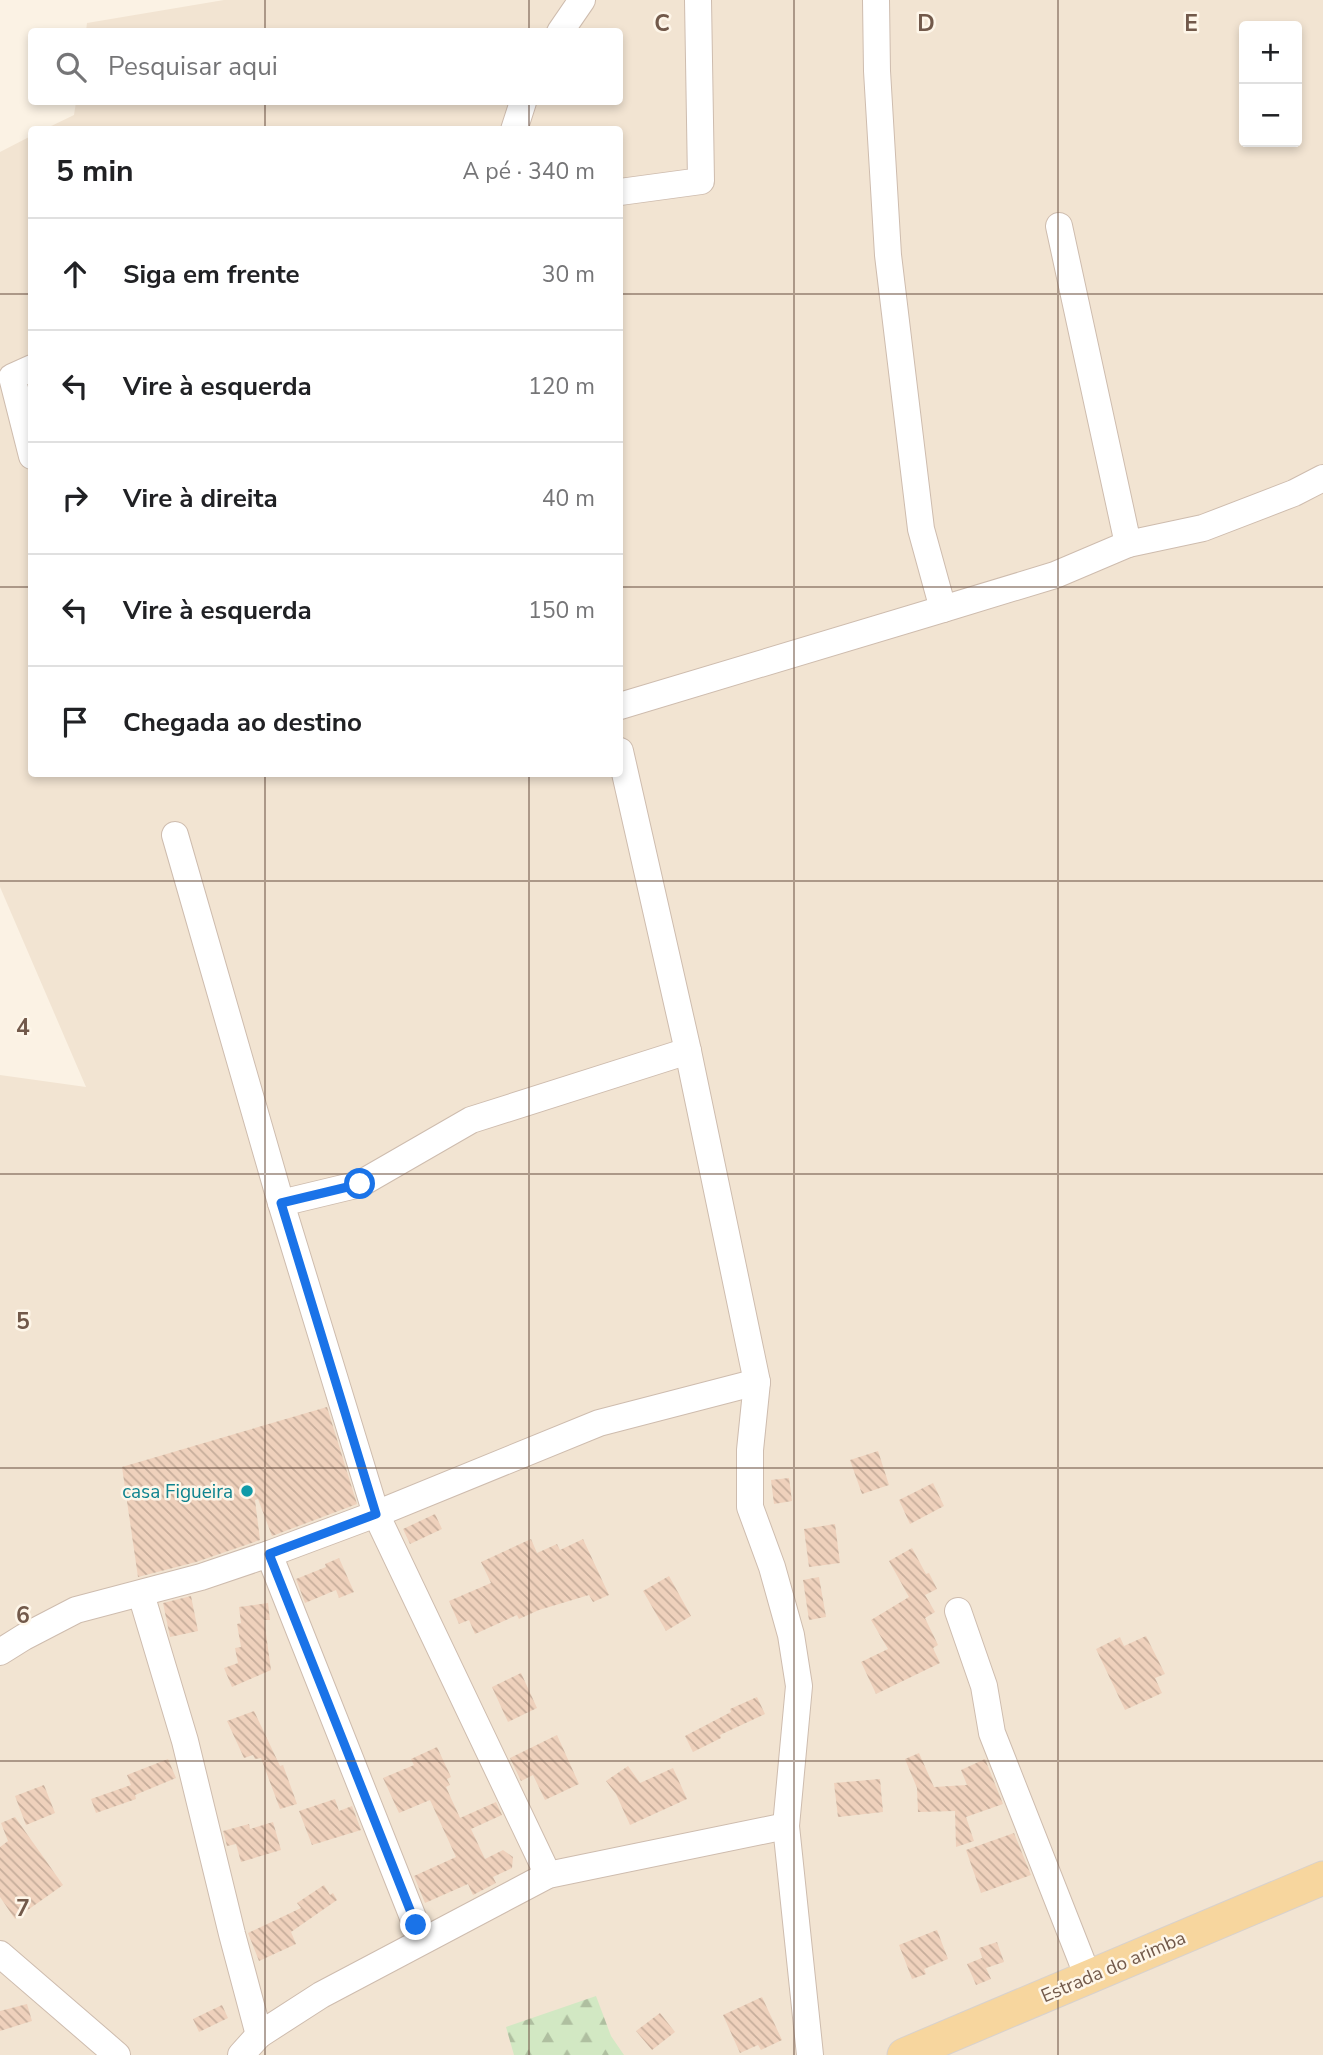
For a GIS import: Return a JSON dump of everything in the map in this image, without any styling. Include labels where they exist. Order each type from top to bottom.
[{"type":"main road","name":"Estrada do arimba","points":[[904,2055],[1323,1878]]},
{"type":"street","points":[[563,28],[582,0]]},
{"type":"street","points":[[623,192],[701,181],[698,0]]},
{"type":"street","points":[[876,0],[877,71],[888,255],[921,529],[943,608]]},
{"type":"street","points":[[515,126],[522,105]]},
{"type":"street","points":[[1059,226],[1128,544]]},
{"type":"street","points":[[28,370],[12,377],[28,440]]},
{"type":"street","points":[[623,705],[1055,575],[1128,544],[1203,528],[1294,494],[1323,478]]},
{"type":"street","points":[[623,764],[688,1051],[757,1382],[750,1450],[750,1507],[772,1567],[791,1635],[799,1686],[786,1826],[810,2055]]},
{"type":"street","points":[[176,835],[281,1203],[376,1514],[548,1875]]},
{"type":"street","points":[[281,1203],[360,1184],[471,1121],[688,1051]]},
{"type":"street","points":[[0,1652],[76,1611],[201,1577],[269,1554],[376,1514],[599,1423],[757,1382]]},
{"type":"street","points":[[269,1554],[416,1925],[424,1939]]},
{"type":"street","points":[[141,1594],[185,1741],[259,2035]]},
{"type":"street","points":[[958,1611],[984,1686],[992,1733],[1088,1977]]},
{"type":"street","points":[[242,2055],[259,2035],[321,1995],[548,1875],[786,1826]]},
{"type":"street","points":[[0,1954],[117,2055]]},
{"type":"shaded area","points":[[224,0],[1323,0],[1323,2055],[0,2055],[0,1075],[86,1087],[0,887],[0,152],[28,138],[28,777],[623,777],[623,126],[51,126],[74,115],[76,105],[623,105],[623,28],[86,28],[87,23]]},
{"type":"green space","points":[[596,1996],[611,2036],[624,2055],[514,2055],[506,2027]]},
{"type":"building","name":"casa Figueira","points":[[327,1407],[357,1504],[272,1536],[258,1499],[255,1500],[260,1540],[196,1562],[138,1577],[122,1467]]},
{"type":"building","points":[[878,1451],[889,1485],[862,1494],[850,1460]]},
{"type":"building","points":[[789,1478],[792,1501],[774,1504],[771,1480]]},
{"type":"building","points":[[933,1483],[944,1506],[910,1524],[899,1500]]},
{"type":"building","points":[[435,1514],[442,1529],[410,1544],[403,1529]]},
{"type":"building","points":[[835,1524],[840,1563],[809,1567],[804,1529]]},
{"type":"building","points":[[531,1539],[537,1553],[557,1544],[560,1550],[583,1539],[609,1595],[593,1602],[589,1595],[519,1619],[517,1615],[475,1634],[469,1620],[459,1624],[449,1601],[491,1583],[481,1562]]},
{"type":"building","points":[[912,1548],[937,1589],[925,1595],[935,1612],[925,1618],[938,1645],[933,1648],[940,1663],[876,1694],[861,1662],[888,1649],[871,1620],[909,1597],[889,1561]]},
{"type":"building","points":[[339,1558],[354,1592],[339,1598],[336,1590],[305,1603],[296,1579],[326,1567],[325,1564]]},
{"type":"building","points":[[669,1576],[691,1616],[666,1631],[643,1591]]},
{"type":"building","points":[[819,1577],[826,1617],[809,1620],[803,1580]]},
{"type":"building","points":[[191,1596],[198,1631],[170,1637],[163,1603]]},
{"type":"building","points":[[268,1603],[270,1620],[264,1620],[271,1670],[232,1687],[224,1668],[238,1663],[235,1648],[241,1647],[237,1624],[241,1623],[239,1607]]},
{"type":"building","points":[[1146,1636],[1165,1674],[1155,1678],[1162,1693],[1125,1710],[1096,1649],[1120,1637],[1124,1646]]},
{"type":"building","points":[[521,1673],[537,1708],[508,1722],[492,1687]]},
{"type":"building","points":[[757,1697],[765,1714],[720,1735],[721,1738],[693,1752],[685,1736],[731,1712],[730,1709]]},
{"type":"building","points":[[254,1711],[280,1766],[283,1765],[297,1804],[280,1809],[261,1758],[255,1759],[253,1755],[244,1758],[227,1721]]},
{"type":"building","points":[[557,1735],[579,1784],[545,1800],[533,1775],[521,1781],[510,1758]]},
{"type":"building","points":[[437,1747],[451,1777],[447,1779],[450,1785],[446,1787],[460,1818],[496,1802],[502,1815],[471,1829],[485,1859],[503,1850],[513,1857],[512,1868],[493,1877],[496,1883],[473,1895],[468,1884],[425,1903],[414,1876],[456,1857],[430,1800],[399,1813],[383,1778],[414,1765],[411,1759]]},
{"type":"building","points":[[919,1753],[934,1787],[967,1785],[961,1770],[985,1759],[1003,1804],[966,1817],[974,1841],[956,1847],[955,1811],[918,1812],[917,1788],[905,1759]]},
{"type":"building","points":[[168,1759],[176,1778],[135,1795],[136,1799],[96,1813],[91,1799],[131,1785],[127,1775]]},
{"type":"building","points":[[628,1766],[640,1783],[673,1768],[687,1799],[630,1825],[616,1794],[606,1781]]},
{"type":"building","points":[[880,1779],[883,1812],[838,1817],[834,1783]]},
{"type":"building","points":[[44,1785],[55,1813],[26,1825],[15,1796]]},
{"type":"building","points":[[335,1799],[339,1811],[352,1806],[361,1830],[312,1845],[299,1811]]},
{"type":"building","points":[[15,1817],[63,1885],[15,1919],[0,1897],[0,1847],[8,1841],[1,1823]]},
{"type":"building","points":[[273,1822],[281,1850],[241,1862],[236,1844],[227,1846],[223,1831],[249,1824],[250,1829]]},
{"type":"building","points":[[1014,1833],[1031,1875],[981,1893],[966,1850]]},
{"type":"building","points":[[324,1885],[337,1900],[291,1932],[296,1944],[259,1961],[248,1933],[301,1908],[297,1903]]},
{"type":"building","points":[[937,1930],[948,1959],[924,1969],[926,1974],[912,1979],[899,1945]]},
{"type":"building","points":[[997,1942],[1004,1962],[986,1968],[991,1979],[976,1985],[967,1964],[982,1958],[984,1963],[979,1948]]},
{"type":"building","points":[[762,1997],[782,2040],[761,2050],[758,2045],[740,2053],[723,2015]]},
{"type":"building","points":[[27,2004],[32,2021],[0,2031],[0,2011]]},
{"type":"building","points":[[222,2005],[228,2018],[199,2032],[193,2019]]},
{"type":"building","points":[[660,2013],[675,2032],[652,2050],[636,2031]]},
{"type":"place","name":"casa Figueira","points":[[247,1491]]},
{"type":"route","points":[[360,1184],[281,1203],[376,1514],[269,1554],[416,1925]]}]
